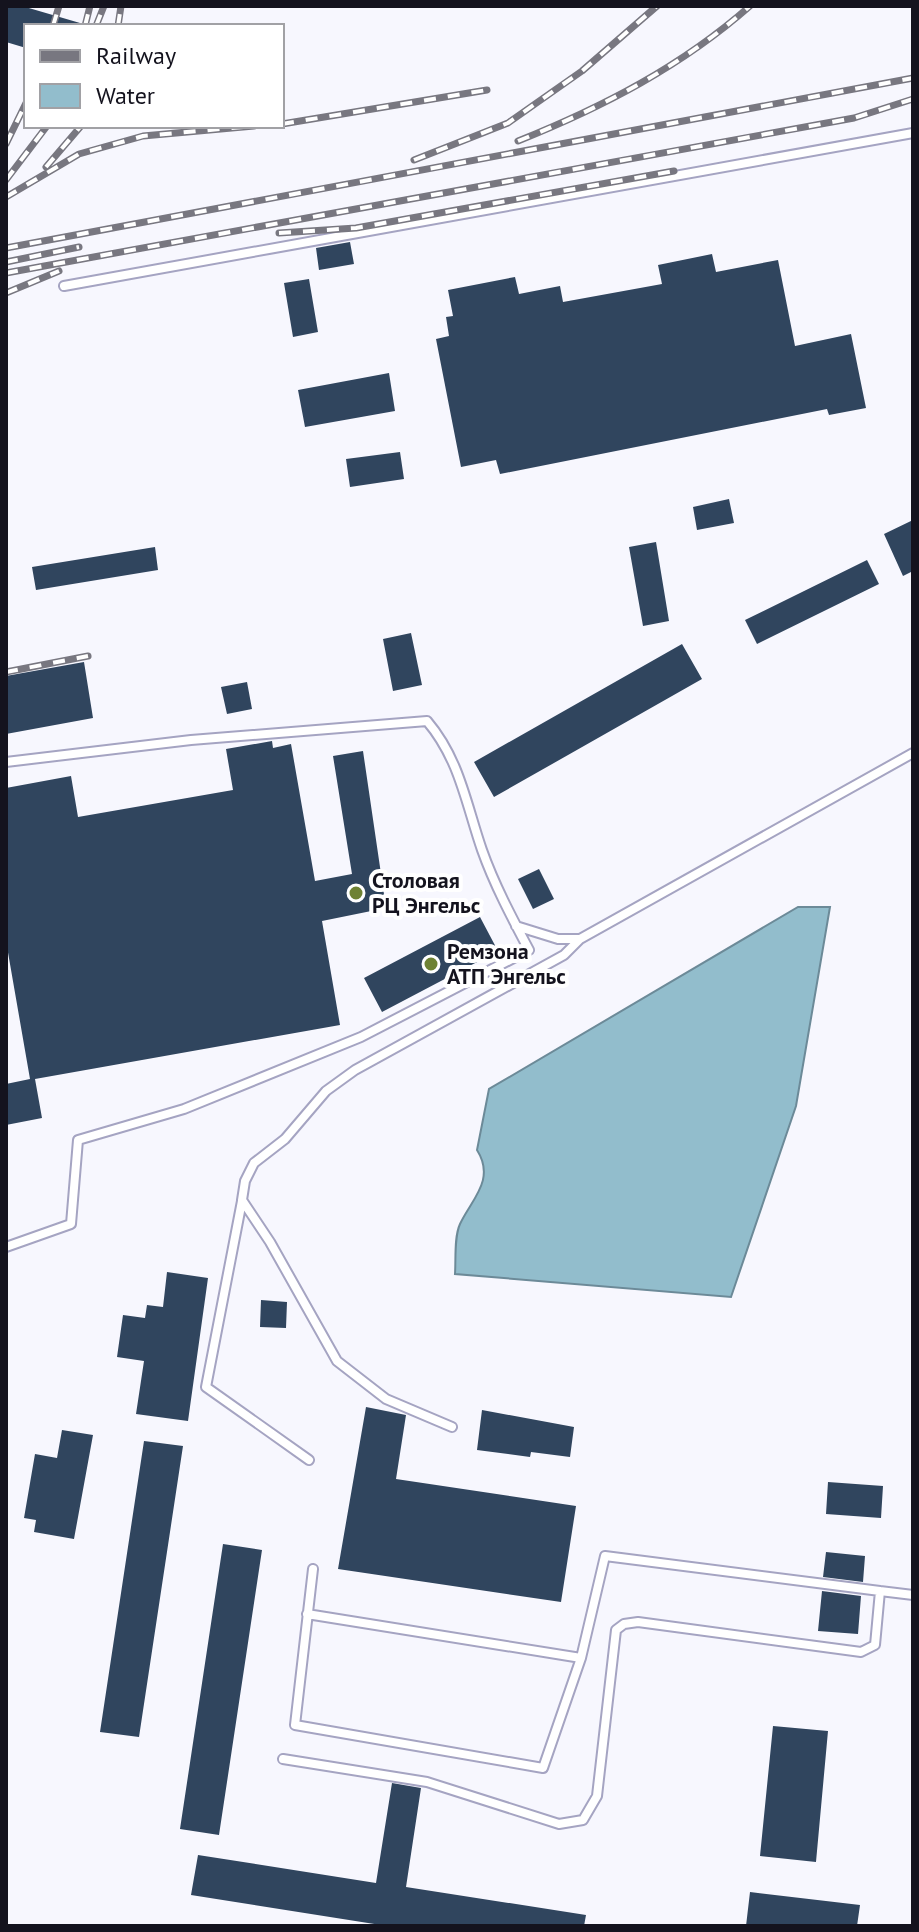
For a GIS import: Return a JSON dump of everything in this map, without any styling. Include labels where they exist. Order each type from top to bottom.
[{"type":"lane","points":[[64,286],[913,133]]},
{"type":"lane","points":[[6,762],[191,740],[427,721],[444,741],[465,787],[482,850],[529,950],[361,1037],[184,1109],[78,1140],[71,1224],[6,1247]]},
{"type":"lane","points":[[309,1460],[206,1387],[245,1181],[254,1163],[285,1139],[326,1091],[355,1070],[564,955],[580,939],[913,753]]},
{"type":"lane","points":[[516,926],[558,939],[580,939]]},
{"type":"lane","points":[[242,1200],[270,1242],[337,1361],[386,1399],[452,1427]]},
{"type":"lane","points":[[313,1569],[295,1725],[543,1768],[581,1658],[605,1556],[913,1595]]},
{"type":"lane","points":[[283,1759],[427,1782],[559,1824],[583,1820],[597,1796],[616,1630],[624,1624],[638,1622],[861,1652],[875,1645],[880,1591]]},
{"type":"lane","points":[[307,1614],[581,1658]]},
{"type":"water","points":[[798,907],[830,907],[796,1106],[731,1297],[455,1274],[458,1229],[483,1180],[482,1161],[477,1150],[489,1089]]},
{"type":"building","points":[[6,6],[22,6],[80,23],[24,24],[24,47],[6,42]]},
{"type":"building","points":[[350,242],[354,264],[319,270],[316,248]]},
{"type":"building","points":[[712,254],[716,272],[778,260],[795,346],[851,334],[866,408],[829,415],[827,409],[500,474],[496,460],[461,467],[436,339],[449,336],[446,317],[453,316],[448,290],[515,277],[519,294],[560,286],[563,302],[662,284],[658,265]]},
{"type":"building","points":[[309,279],[318,332],[293,337],[284,283]]},
{"type":"building","points":[[389,373],[395,411],[305,427],[298,390]]},
{"type":"building","points":[[400,452],[404,479],[350,487],[346,459]]},
{"type":"building","points":[[729,499],[734,523],[697,530],[693,507]]},
{"type":"building","points":[[913,520],[913,571],[903,576],[884,534]]},
{"type":"building","points":[[656,542],[669,621],[643,626],[629,547]]},
{"type":"building","points":[[155,547],[158,570],[36,590],[32,567]]},
{"type":"building","points":[[867,560],[879,584],[757,644],[745,620]]},
{"type":"building","points":[[411,633],[422,685],[393,691],[383,639]]},
{"type":"building","points":[[682,644],[702,679],[494,797],[474,762]]},
{"type":"building","points":[[84,662],[93,718],[6,734],[6,676]]},
{"type":"building","points":[[247,682],[252,709],[227,714],[221,687]]},
{"type":"building","points":[[272,741],[273,748],[291,744],[315,881],[352,874],[333,756],[363,751],[386,908],[322,921],[340,1025],[35,1079],[42,1118],[6,1125],[6,1084],[30,1079],[6,941],[6,788],[71,776],[78,817],[233,790],[226,749]]},
{"type":"building","points":[[539,869],[554,899],[533,909],[518,879]]},
{"type":"building","name":"Ремзона АТП Энгельс","points":[[480,917],[498,951],[382,1012],[364,978]]},
{"type":"building","points":[[167,1272],[208,1278],[188,1421],[136,1414],[144,1361],[117,1357],[123,1315],[145,1318],[147,1305],[163,1307]]},
{"type":"building","points":[[261,1300],[287,1302],[286,1328],[260,1327]]},
{"type":"building","points":[[366,1407],[406,1415],[396,1479],[576,1506],[561,1602],[338,1569]]},
{"type":"building","points":[[482,1410],[574,1427],[570,1457],[531,1452],[530,1457],[477,1450]]},
{"type":"building","points":[[62,1430],[93,1435],[74,1539],[34,1532],[36,1520],[24,1518],[35,1454],[57,1458]]},
{"type":"building","points":[[144,1441],[183,1446],[139,1737],[100,1732]]},
{"type":"building","points":[[828,1482],[883,1486],[881,1518],[826,1514]]},
{"type":"building","points":[[223,1544],[262,1550],[219,1835],[180,1829]]},
{"type":"building","points":[[826,1552],[865,1556],[863,1582],[823,1577]]},
{"type":"building","points":[[822,1591],[861,1596],[858,1634],[818,1631]]},
{"type":"building","points":[[773,1726],[828,1731],[816,1862],[760,1856]]},
{"type":"building","points":[[392,1783],[421,1788],[406,1887],[586,1915],[584,1926],[387,1926],[191,1895],[198,1855],[376,1883]]},
{"type":"building","points":[[750,1892],[860,1905],[857,1926],[746,1926]]},
{"type":"railway","points":[[54,24],[59,6]]},
{"type":"railway","points":[[86,24],[90,6]]},
{"type":"railway","points":[[97,24],[104,6]]},
{"type":"railway","points":[[118,24],[121,6]]},
{"type":"railway","points":[[414,160],[508,123],[582,71],[657,6]]},
{"type":"railway","points":[[518,141],[581,114],[640,83],[697,48],[750,6]]},
{"type":"railway","points":[[6,248],[913,78]]},
{"type":"railway","points":[[284,124],[487,90]]},
{"type":"railway","points":[[6,273],[854,118],[913,99]]},
{"type":"railway","points":[[6,144],[24,107]]},
{"type":"railway","points":[[6,180],[45,128]]},
{"type":"railway","points":[[46,167],[79,128]]},
{"type":"railway","points":[[6,197],[79,154],[143,136],[232,128]]},
{"type":"railway","points":[[279,233],[356,228],[674,171]]},
{"type":"railway","points":[[6,262],[79,247]]},
{"type":"railway","points":[[6,293],[59,271]]},
{"type":"railway","points":[[6,672],[88,656]]},
{"type":"place","name":"Столовая РЦ Энгельс","points":[[356,893]]},
{"type":"place","name":"Ремзона АТП Энгельс","points":[[431,964]]}]
